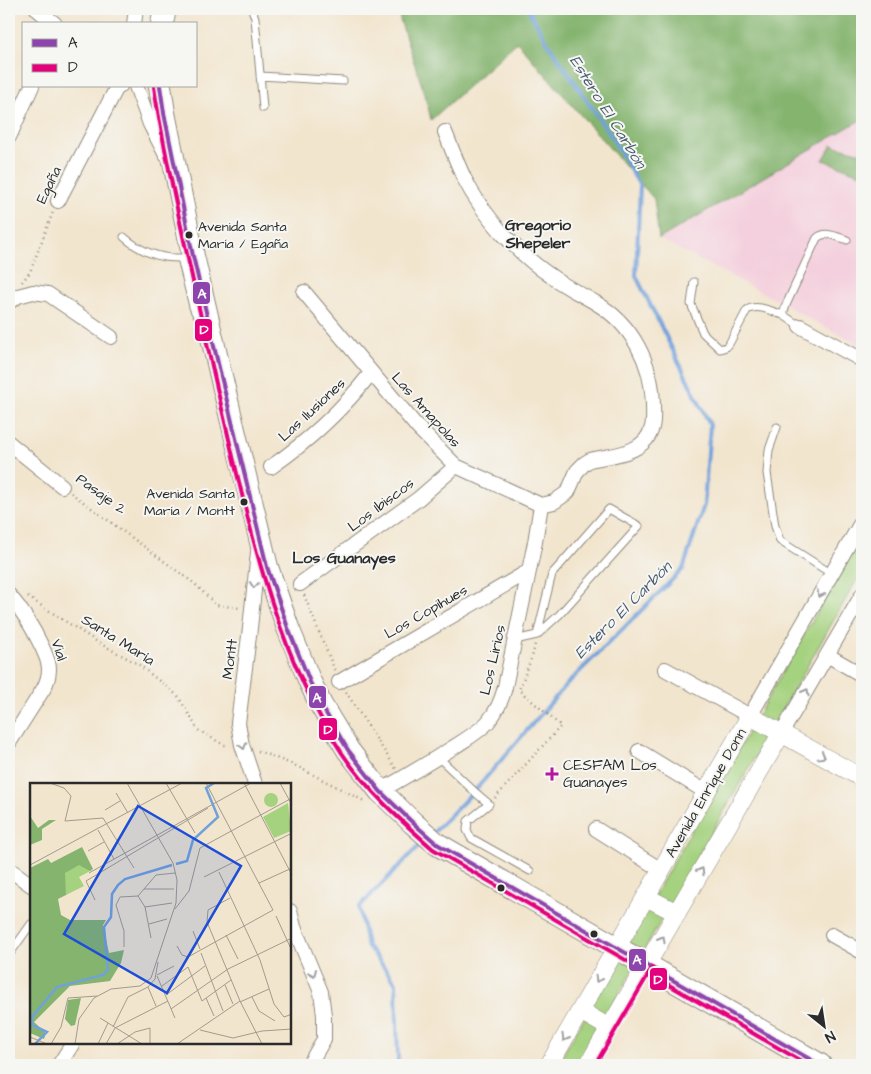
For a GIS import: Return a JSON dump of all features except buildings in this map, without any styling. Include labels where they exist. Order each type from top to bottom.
[{"type":"main road","points":[[163,22],[166,9]]},
{"type":"main road","points":[[160,88],[177,175],[187,257],[209,325],[259,536],[277,598],[310,682],[373,797],[413,824],[437,844],[820,1065]]},
{"type":"street","points":[[37,9],[53,22]]},
{"type":"street","points":[[134,22],[136,9]]},
{"type":"street","points":[[9,137],[31,88]]},
{"type":"street","name":"Egaña","points":[[58,201],[117,88]]},
{"type":"street","points":[[137,88],[150,124],[177,175]]},
{"type":"street","points":[[445,132],[465,179],[488,216],[502,233],[522,254],[551,277],[610,312],[630,333],[648,368],[653,394],[653,419],[648,437],[637,448],[630,451],[590,460],[585,463],[574,476],[568,492],[554,502],[541,505]]},
{"type":"street","points":[[9,302],[18,296],[33,292],[48,294],[112,338]]},
{"type":"street","name":"Las Amapolas","points":[[304,292],[418,428],[456,466],[541,505]]},
{"type":"street","points":[[800,326],[862,360]]},
{"type":"street","name":"Las Ilusiones","points":[[272,467],[318,431],[337,413],[371,373]]},
{"type":"street","name":"Pasaje 2","points":[[9,442],[62,486]]},
{"type":"street","name":"Los Ibiscos","points":[[300,584],[418,498],[456,466]]},
{"type":"street","name":"Los Lirios","points":[[373,797],[478,731],[494,714],[503,696],[541,505]]},
{"type":"street","name":"Avenida Enrique Donn","points":[[549,1065],[862,521]]},
{"type":"street","name":"Montt","points":[[255,783],[242,745],[238,724],[259,536]]},
{"type":"street","name":"Los Copihues","points":[[339,682],[529,571]]},
{"type":"street","name":"Vial","points":[[9,595],[33,628],[47,658],[49,670],[44,688],[9,743]]},
{"type":"street","points":[[588,1065],[862,595]]},
{"type":"street","points":[[827,655],[862,675]]},
{"type":"street","points":[[664,669],[862,778]]},
{"type":"street","points":[[639,751],[706,792]]},
{"type":"street","points":[[596,829],[661,870]]},
{"type":"street","points":[[9,868],[30,884]]},
{"type":"street","points":[[646,897],[677,913]]},
{"type":"street","points":[[291,915],[294,927],[321,992],[324,1015],[324,1039],[309,1065]]},
{"type":"street","points":[[832,935],[862,952]]},
{"type":"street","points":[[580,1011],[610,1028]]},
{"type":"street","points":[[59,1065],[72,1044]]},
{"type":"lane","points":[[252,9],[255,18],[263,108]]},
{"type":"lane","points":[[260,76],[343,81]]},
{"type":"lane","points":[[783,315],[817,238],[820,235],[826,234],[847,240]]},
{"type":"lane","points":[[124,237],[139,249],[148,253],[166,258],[187,257]]},
{"type":"lane","points":[[694,282],[691,304],[703,333],[720,349],[729,344],[747,310],[751,307],[783,315],[800,326]]},
{"type":"lane","points":[[777,428],[769,450],[767,473],[775,526],[780,541],[832,574]]},
{"type":"lane","points":[[515,640],[537,635],[559,615],[638,526],[609,509],[552,574],[537,635]]},
{"type":"lane","points":[[438,757],[489,804],[468,821],[467,830],[471,838],[530,871]]},
{"type":"lane","points":[[9,955],[30,925]]},
{"type":"path","name":"Egaña","points":[[19,285],[30,272],[58,201]]},
{"type":"path","name":"Pasaje 2","points":[[62,486],[195,584],[216,605],[252,609]]},
{"type":"path","name":"Santa María","points":[[24,594],[99,643],[138,664],[178,696],[198,730],[224,745],[242,745],[373,797]]},
{"type":"path","points":[[489,804],[561,726],[519,690],[533,654],[537,635]]},
{"type":"shaded area","points":[[862,119],[862,346],[659,239]]},
{"type":"green space","points":[[400,9],[862,9],[862,119],[659,239],[654,199],[517,42],[431,120],[426,98],[400,20]]},
{"type":"green space","points":[[832,145],[862,153],[862,173],[857,173],[823,160]]},
{"type":"green space","points":[[862,534],[862,571],[578,1065],[557,1065]]},
{"type":"waterway","name":"Estero El Carbón","points":[[435,831],[477,788],[568,683],[683,569],[704,505],[710,425],[636,276],[640,186],[613,139],[547,42],[528,9]]},
{"type":"waterway","name":"Estero El Carbón","points":[[398,1065],[396,983],[367,945],[359,907],[424,841]]},
{"type":"transit line","name":"D","points":[[154,88],[160,125],[200,314],[251,530],[279,623],[296,668],[317,711],[342,753],[373,792],[396,816],[433,849],[808,1065]]},
{"type":"transit line","name":"A","points":[[160,88],[193,256],[267,567],[288,628],[310,682],[321,705],[348,750],[380,791],[437,844],[820,1065]]},
{"type":"transit line","name":"D","points":[[595,1065],[652,968]]},
{"type":"place","name":"Avenida Santa María / Egaña","points":[[189,235]]},
{"type":"place","name":"Avenida Santa María / Montt","points":[[244,502]]},
{"type":"place","name":"CESFAM Los Guanayes","points":[[552,774]]},
{"type":"district","name":"Gregorio Shepeler","points":[[538,234]]},
{"type":"district","name":"Los Guanayes","points":[[344,558]]}]
